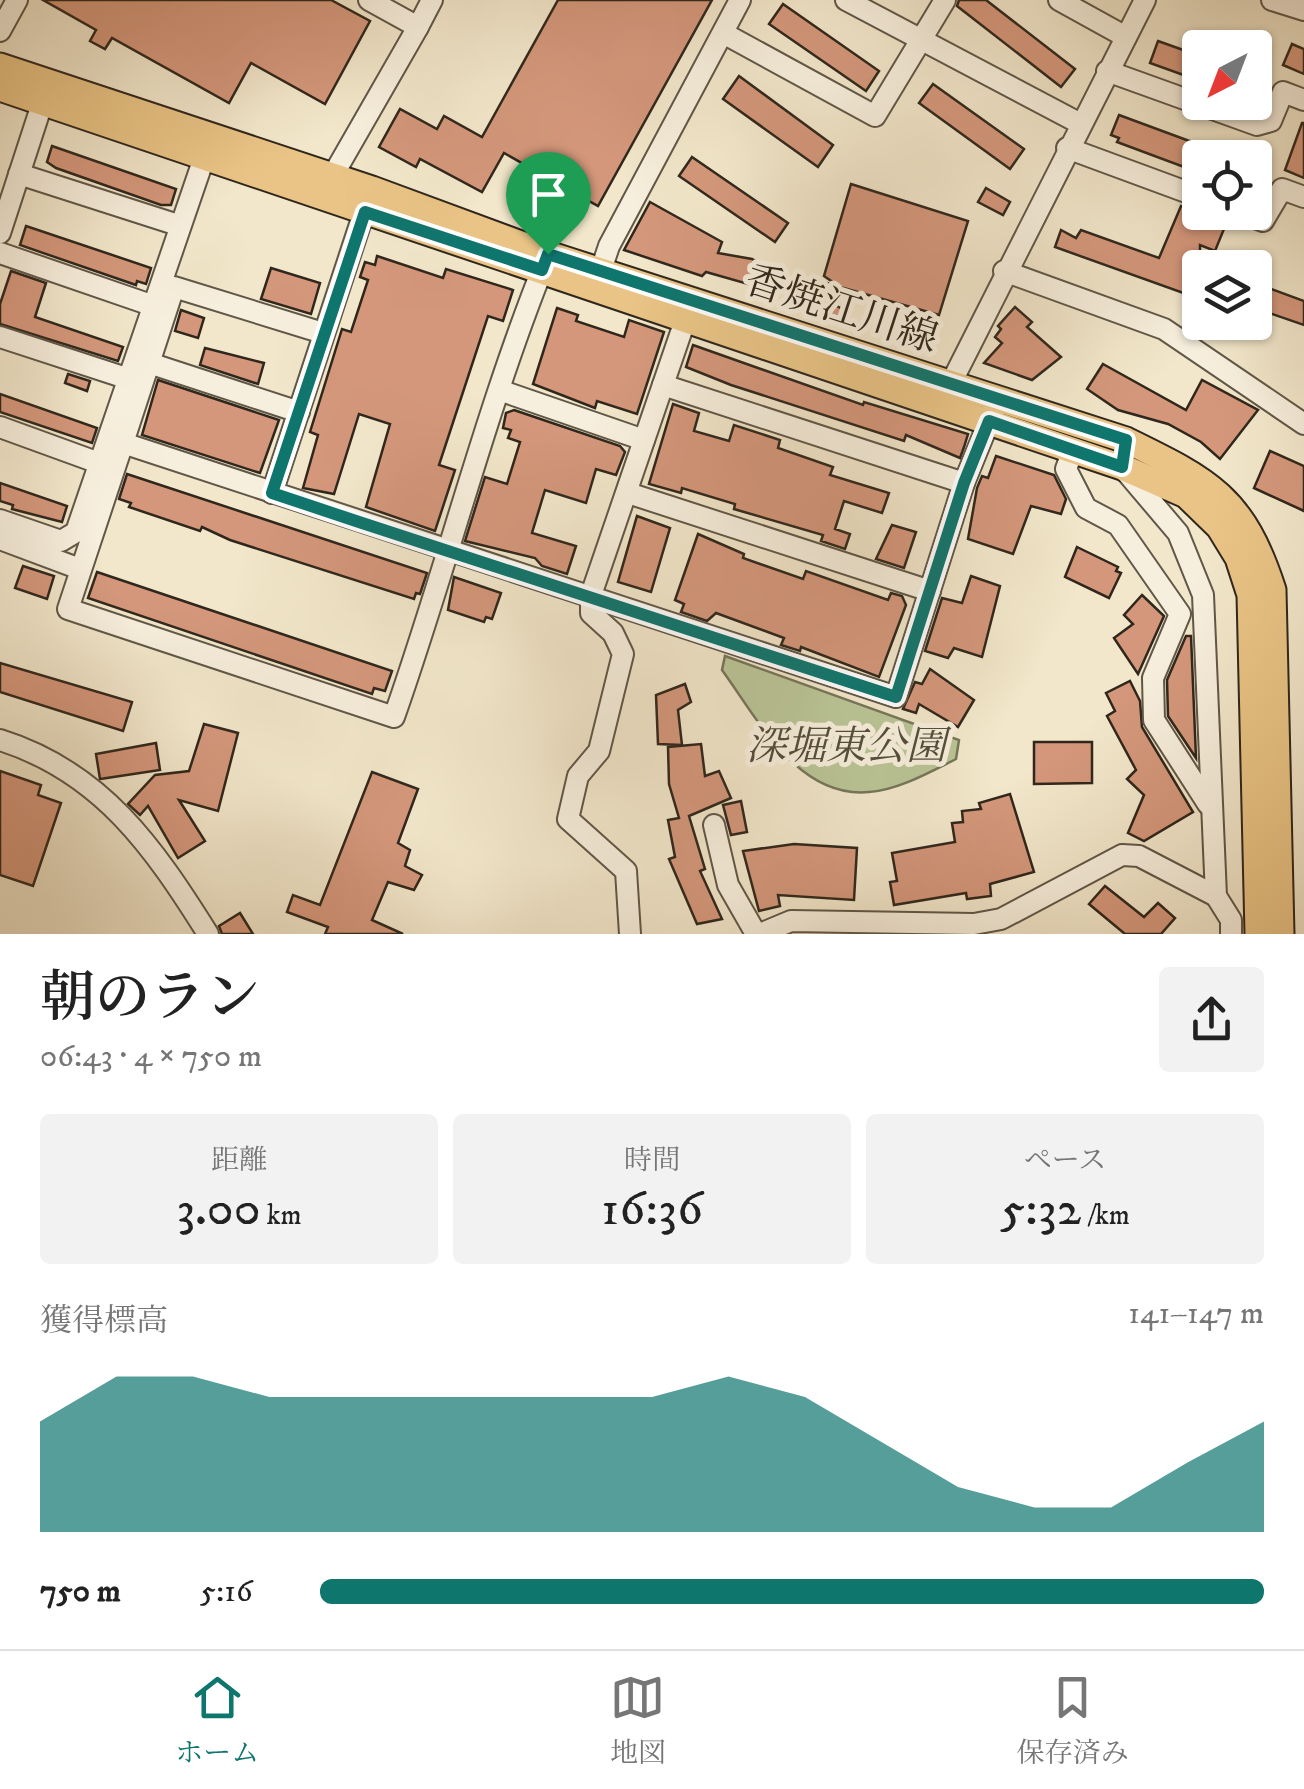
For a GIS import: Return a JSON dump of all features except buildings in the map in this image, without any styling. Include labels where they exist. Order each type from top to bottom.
[{"type":"main road","name":"香焼江川線","points":[[0,66],[332,177],[368,200]]},
{"type":"main road","name":"香焼江川線","points":[[0,88],[204,158],[368,200],[946,393],[1186,495],[1219,527],[1238,558],[1250,595],[1258,934]]},
{"type":"main road","name":"香焼江川線","points":[[545,262],[601,270],[689,309]]},
{"type":"main road","name":"香焼江川線","points":[[993,410],[1126,440],[1200,476],[1238,512],[1260,549],[1273,590],[1282,934]]},
{"type":"street","points":[[0,32],[17,0]]},
{"type":"street","points":[[369,0],[418,27]]},
{"type":"street","points":[[332,177],[432,0]]},
{"type":"street","points":[[601,270],[609,246],[740,0]]},
{"type":"street","points":[[846,0],[1079,124]]},
{"type":"street","points":[[723,34],[875,116],[945,0]]},
{"type":"street","points":[[1059,0],[1126,37]]},
{"type":"street","points":[[946,393],[1004,271],[1145,0]]},
{"type":"street","points":[[1272,0],[1304,10]]},
{"type":"street","points":[[1107,70],[1256,125],[1271,120],[1283,92],[1304,100]]},
{"type":"street","points":[[0,233],[42,104]]},
{"type":"street","points":[[1067,148],[1182,191]]},
{"type":"street","points":[[0,520],[61,542],[76,532],[204,158]]},
{"type":"street","points":[[18,174],[178,225]]},
{"type":"street","points":[[1272,206],[1282,189],[1304,197]]},
{"type":"street","points":[[272,493],[368,200]]},
{"type":"street","points":[[0,253],[151,305]]},
{"type":"street","points":[[322,333],[174,287],[68,609],[394,718],[423,636],[445,551],[545,262]]},
{"type":"street","points":[[1004,271],[1164,328],[1304,424]]},
{"type":"street","points":[[630,934],[626,871],[568,819],[578,776],[599,751],[623,654],[613,634],[591,613],[591,595],[689,309]]},
{"type":"street","points":[[0,337],[126,378]]},
{"type":"street","points":[[149,364],[299,412]]},
{"type":"street","points":[[663,385],[964,483]]},
{"type":"street","points":[[502,390],[644,440]]},
{"type":"street","points":[[123,442],[896,697],[964,483],[993,410]]},
{"type":"street","points":[[0,427],[100,463]]},
{"type":"street","points":[[1126,440],[1122,467],[1178,534],[1203,595],[1209,806],[1216,896],[1231,920],[1231,934]]},
{"type":"street","points":[[1073,450],[1066,468],[1086,508],[1118,525],[1180,614],[1153,678],[1154,720],[1209,806]]},
{"type":"street","points":[[628,493],[930,590]]},
{"type":"street","points":[[0,539],[80,569]]},
{"type":"street","points":[[0,740],[32,750],[104,798],[158,854],[208,934]]},
{"type":"street","points":[[714,825],[728,885],[758,934],[791,922],[974,924],[1001,918],[1122,854],[1139,856],[1216,896]]},
{"type":"green space","name":"深堀東公園","points":[[725,656],[959,740],[956,759],[914,780],[880,791],[844,791],[821,783],[782,752],[765,732],[722,670]]},
{"type":"route","points":[[365,212],[542,270],[548,254],[1126,440],[1122,467],[989,421],[964,483],[896,697],[272,493],[365,212]]}]
